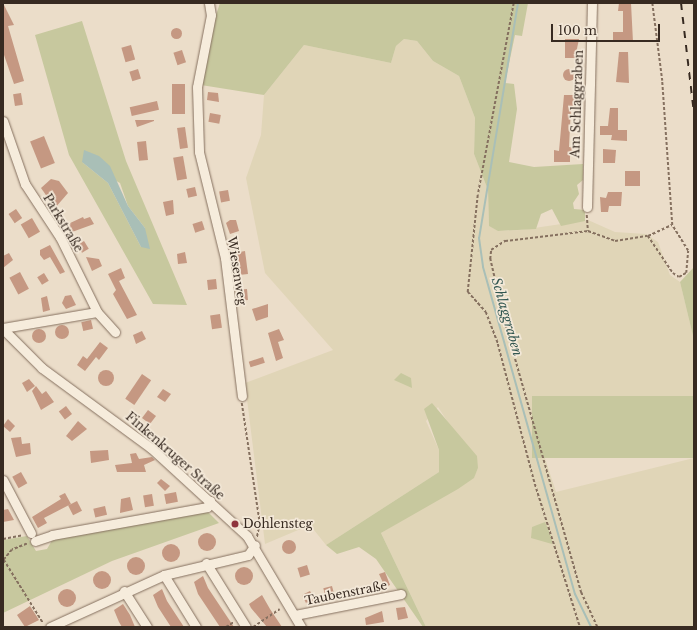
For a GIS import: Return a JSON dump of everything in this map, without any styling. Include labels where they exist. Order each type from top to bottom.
[{"type":"street","name":"Wiesenweg","points":[[209,3],[211,15],[197,87],[199,152],[225,258],[242,396]]},
{"type":"street","name":"Am Schlaggraben","points":[[586,207],[592,3]]},
{"type":"street","name":"Parkstraße","points":[[3,121],[25,184],[60,237],[97,312],[115,332]]},
{"type":"street","points":[[3,328],[97,312]]},
{"type":"street","name":"Finkenkruger Straße","points":[[3,328],[42,368],[145,443],[210,501],[255,545],[301,627]]},
{"type":"street","points":[[3,480],[8,499],[33,537],[52,535],[206,507],[210,501]]},
{"type":"street","points":[[50,627],[62,625],[124,591],[164,575],[248,555],[255,545]]},
{"type":"street","points":[[206,564],[246,627]]},
{"type":"street","points":[[164,575],[196,627]]},
{"type":"street","points":[[124,591],[147,627]]},
{"type":"street","name":"Taubenstraße","points":[[295,615],[401,594]]},
{"type":"path","points":[[514,3],[476,208],[468,292],[486,312],[498,344],[533,477],[580,627]]},
{"type":"path","points":[[648,236],[679,277],[686,273],[688,251],[672,225],[662,81],[652,3]]},
{"type":"path","points":[[586,207],[588,231]]},
{"type":"path","points":[[597,627],[581,593],[490,259],[496,244],[505,241],[588,231],[616,241],[648,236],[672,225]]},
{"type":"path","points":[[242,396],[260,524],[255,545]]},
{"type":"path","points":[[3,539],[33,537]]},
{"type":"path","points":[[33,537],[12,550],[3,560],[46,627]]},
{"type":"path","points":[[252,627],[288,603]]},
{"type":"shaded area","points":[[404,39],[417,41],[433,61],[459,76],[475,118],[474,154],[488,190],[489,226],[499,231],[521,230],[588,220],[615,232],[646,234],[658,242],[670,275],[680,282],[694,340],[694,396],[537,434],[556,492],[694,458],[694,627],[426,627],[381,533],[474,477],[478,468],[438,407],[426,421],[439,450],[439,472],[326,545],[310,525],[265,544],[245,383],[333,350],[265,273],[246,178],[261,135],[264,95],[304,45],[391,63],[396,46]]},
{"type":"green space","points":[[220,3],[528,3],[522,36],[515,35],[505,83],[514,84],[517,109],[509,162],[534,167],[583,164],[583,180],[577,185],[579,194],[573,203],[574,209],[585,210],[585,221],[561,226],[552,209],[541,214],[536,229],[498,231],[489,226],[488,190],[474,154],[475,118],[459,76],[433,61],[417,41],[404,39],[396,46],[391,63],[304,45],[264,95],[201,85],[208,39]]},
{"type":"green space","points":[[82,21],[126,161],[187,305],[153,304],[69,155],[35,35]],"holes":[[[82,162],[120,183],[128,206],[145,228],[141,247],[108,183]]]},
{"type":"green space","points":[[694,267],[694,340],[680,282]]},
{"type":"green space","points":[[401,373],[411,378],[412,388],[394,380]]},
{"type":"green space","points":[[532,396],[694,396],[694,458],[532,458]]},
{"type":"green space","points":[[432,403],[477,456],[478,468],[474,478],[458,489],[381,533],[426,627],[423,627],[376,559],[359,547],[337,554],[326,545],[439,472],[439,450],[424,409]]},
{"type":"green space","points":[[206,510],[219,523],[112,561],[3,613],[3,540],[27,536],[36,551],[47,549],[54,537]]},
{"type":"green space","points":[[545,522],[552,538],[552,544],[531,538],[532,527]]},
{"type":"water","points":[[84,150],[99,156],[110,166],[128,206],[145,228],[150,249],[141,247],[108,183],[82,162]]},
{"type":"building","points":[[3,3],[14,25],[8,26],[24,81],[14,84],[3,52]]},
{"type":"building","points":[[619,3],[631,3],[633,42],[613,40],[613,32],[623,32],[623,11],[618,11]]},
{"type":"building","points":[[176,27],[180,29],[182,33],[180,37],[176,39],[172,37],[170,33],[172,29]]},
{"type":"building","points":[[565,39],[579,39],[575,58],[565,58]]},
{"type":"building","points":[[131,45],[135,59],[126,62],[121,48]]},
{"type":"building","points":[[182,50],[186,62],[177,65],[173,53]]},
{"type":"building","points":[[619,52],[628,52],[629,83],[616,82]]},
{"type":"building","points":[[138,69],[141,79],[132,81],[129,72]]},
{"type":"building","points":[[567,69],[571,69],[575,75],[571,81],[567,81],[563,77],[563,73]]},
{"type":"building","points":[[172,84],[185,84],[185,114],[172,114]]},
{"type":"building","points":[[208,92],[218,93],[219,102],[207,100]]},
{"type":"building","points":[[21,93],[23,105],[15,106],[13,94]]},
{"type":"building","points":[[564,95],[576,95],[576,107],[571,107],[569,147],[576,148],[575,153],[570,153],[570,162],[554,162],[554,150],[559,151]]},
{"type":"building","points":[[157,101],[159,110],[132,116],[130,107]]},
{"type":"building","points":[[610,108],[618,108],[618,130],[627,130],[627,141],[611,140],[612,135],[600,135],[600,126],[608,126]]},
{"type":"building","points":[[210,113],[221,115],[219,124],[208,122]]},
{"type":"building","points":[[135,120],[154,120],[154,121],[137,127]]},
{"type":"building","points":[[185,127],[188,148],[180,149],[177,128]]},
{"type":"building","points":[[44,136],[55,163],[41,169],[30,142]]},
{"type":"building","points":[[146,141],[148,160],[139,161],[137,142]]},
{"type":"building","points":[[603,149],[616,150],[615,163],[603,163]]},
{"type":"building","points":[[183,156],[187,179],[177,180],[173,158]]},
{"type":"building","points":[[625,171],[640,171],[640,186],[625,186]]},
{"type":"building","points":[[51,179],[59,181],[68,193],[55,208],[41,188]]},
{"type":"building","points":[[195,187],[197,196],[188,198],[186,189]]},
{"type":"building","points":[[228,190],[230,201],[221,202],[219,192]]},
{"type":"building","points":[[608,192],[622,192],[621,206],[609,206],[608,212],[601,212],[600,197],[606,198]]},
{"type":"building","points":[[173,200],[174,214],[166,216],[163,202]]},
{"type":"building","points":[[16,209],[22,218],[15,223],[9,214]]},
{"type":"building","points":[[83,217],[84,219],[90,217],[94,224],[72,232],[68,224]]},
{"type":"building","points":[[32,218],[40,232],[29,238],[21,224]]},
{"type":"building","points":[[230,220],[236,220],[239,231],[230,234],[226,223]]},
{"type":"building","points":[[202,221],[205,230],[195,233],[192,224]]},
{"type":"building","points":[[84,241],[89,249],[82,253],[77,245]]},
{"type":"building","points":[[50,245],[65,272],[60,274],[50,257],[44,260],[40,255],[40,250]]},
{"type":"building","points":[[245,251],[248,274],[239,275],[234,253]]},
{"type":"building","points":[[185,252],[187,263],[178,264],[177,254]]},
{"type":"building","points":[[9,253],[13,260],[3,268],[3,256]]},
{"type":"building","points":[[86,257],[99,259],[102,266],[92,271]]},
{"type":"building","points":[[121,268],[125,278],[119,281],[137,315],[127,319],[113,294],[116,290],[108,274]]},
{"type":"building","points":[[20,272],[29,289],[18,294],[9,278]]},
{"type":"building","points":[[44,273],[49,281],[42,285],[37,277]]},
{"type":"building","points":[[216,279],[217,289],[208,290],[207,280]]},
{"type":"building","points":[[247,289],[248,300],[240,301],[239,290]]},
{"type":"building","points":[[71,295],[76,305],[66,309],[62,303],[65,296]]},
{"type":"building","points":[[47,296],[50,310],[43,312],[41,298]]},
{"type":"building","points":[[268,304],[268,317],[256,321],[252,309]]},
{"type":"building","points":[[220,314],[222,328],[212,329],[210,315]]},
{"type":"building","points":[[91,320],[93,329],[83,331],[81,322]]},
{"type":"building","points":[[59,325],[65,325],[69,329],[69,335],[65,339],[59,339],[55,335],[55,329]]},
{"type":"building","points":[[36,329],[42,329],[46,333],[46,339],[42,343],[36,343],[32,339],[32,333]]},
{"type":"building","points":[[279,329],[284,340],[278,342],[283,358],[276,361],[268,333]]},
{"type":"building","points":[[142,331],[146,339],[136,344],[133,335]]},
{"type":"building","points":[[100,342],[108,348],[99,360],[96,357],[85,371],[77,365],[83,356],[87,359]]},
{"type":"building","points":[[263,357],[265,363],[251,367],[249,362]]},
{"type":"building","points":[[106,370],[113,375],[114,378],[109,385],[106,386],[99,381],[98,378],[103,371]]},
{"type":"building","points":[[142,374],[151,380],[134,405],[125,399]]},
{"type":"building","points":[[29,379],[35,386],[27,392],[22,383]]},
{"type":"building","points":[[36,386],[42,394],[46,391],[54,402],[41,410],[32,391]]},
{"type":"building","points":[[163,389],[171,394],[165,402],[157,397]]},
{"type":"building","points":[[66,406],[72,414],[65,419],[59,411]]},
{"type":"building","points":[[148,410],[156,416],[150,424],[142,418]]},
{"type":"building","points":[[8,419],[15,426],[10,432],[3,426]]},
{"type":"building","points":[[78,421],[87,429],[72,441],[66,436]]},
{"type":"building","points":[[21,437],[22,444],[30,443],[31,454],[16,457],[11,438]]},
{"type":"building","points":[[108,450],[109,460],[91,463],[90,451]]},
{"type":"building","points":[[136,453],[139,459],[152,457],[155,460],[144,465],[146,472],[117,472],[115,465],[132,463],[130,454]]},
{"type":"building","points":[[21,472],[27,483],[19,488],[12,477]]},
{"type":"building","points":[[161,479],[170,486],[165,491],[157,483]]},
{"type":"building","points":[[176,492],[178,502],[166,504],[164,494]]},
{"type":"building","points":[[65,493],[71,504],[44,518],[47,523],[38,528],[32,517],[61,499],[59,496]]},
{"type":"building","points":[[152,494],[154,506],[145,507],[143,495]]},
{"type":"building","points":[[130,497],[133,510],[120,513],[121,499]]},
{"type":"building","points":[[77,501],[82,511],[73,515],[68,506]]},
{"type":"building","points":[[105,506],[107,515],[95,517],[93,509]]},
{"type":"building","points":[[8,509],[14,520],[3,522],[3,510]]},
{"type":"building","points":[[207,533],[213,536],[216,542],[213,548],[207,551],[201,548],[198,542],[201,536]]},
{"type":"building","points":[[289,540],[294,542],[296,547],[294,552],[289,554],[284,552],[282,547],[284,542]]},
{"type":"building","points":[[171,544],[177,547],[180,553],[177,559],[171,562],[165,559],[162,553],[165,547]]},
{"type":"building","points":[[136,557],[142,560],[145,566],[142,572],[136,575],[130,572],[127,566],[130,560]]},
{"type":"building","points":[[307,565],[310,575],[300,577],[297,568]]},
{"type":"building","points":[[244,567],[250,570],[253,576],[250,582],[244,585],[238,582],[235,576],[238,570]]},
{"type":"building","points":[[102,571],[108,574],[111,580],[108,586],[102,589],[96,586],[93,580],[96,574]]},
{"type":"building","points":[[385,572],[390,585],[385,587],[379,574]]},
{"type":"building","points":[[203,576],[208,588],[234,627],[220,627],[198,594],[194,582]]},
{"type":"building","points":[[332,586],[335,597],[326,599],[323,588]]},
{"type":"building","points":[[67,589],[73,592],[76,598],[73,604],[67,607],[61,604],[58,598],[61,592]]},
{"type":"building","points":[[162,589],[167,601],[184,627],[171,627],[158,607],[153,595]]},
{"type":"building","points":[[310,591],[315,601],[307,605],[302,595]]},
{"type":"building","points":[[262,595],[282,627],[267,627],[251,608],[249,604]]},
{"type":"building","points":[[123,604],[135,627],[122,627],[119,622],[114,610]]},
{"type":"building","points":[[30,606],[39,620],[25,627],[17,615]]},
{"type":"building","points":[[405,607],[408,618],[398,620],[396,608]]},
{"type":"building","points":[[382,611],[384,622],[366,625],[365,618]]},
{"type":"waterway","name":"Schlaggraben","points":[[518,3],[479,238],[483,267],[575,594],[591,627]]},
{"type":"railway","points":[[681,3],[694,113]]},
{"type":"place","name":"Dohlensteg","points":[[235,524]]}]
